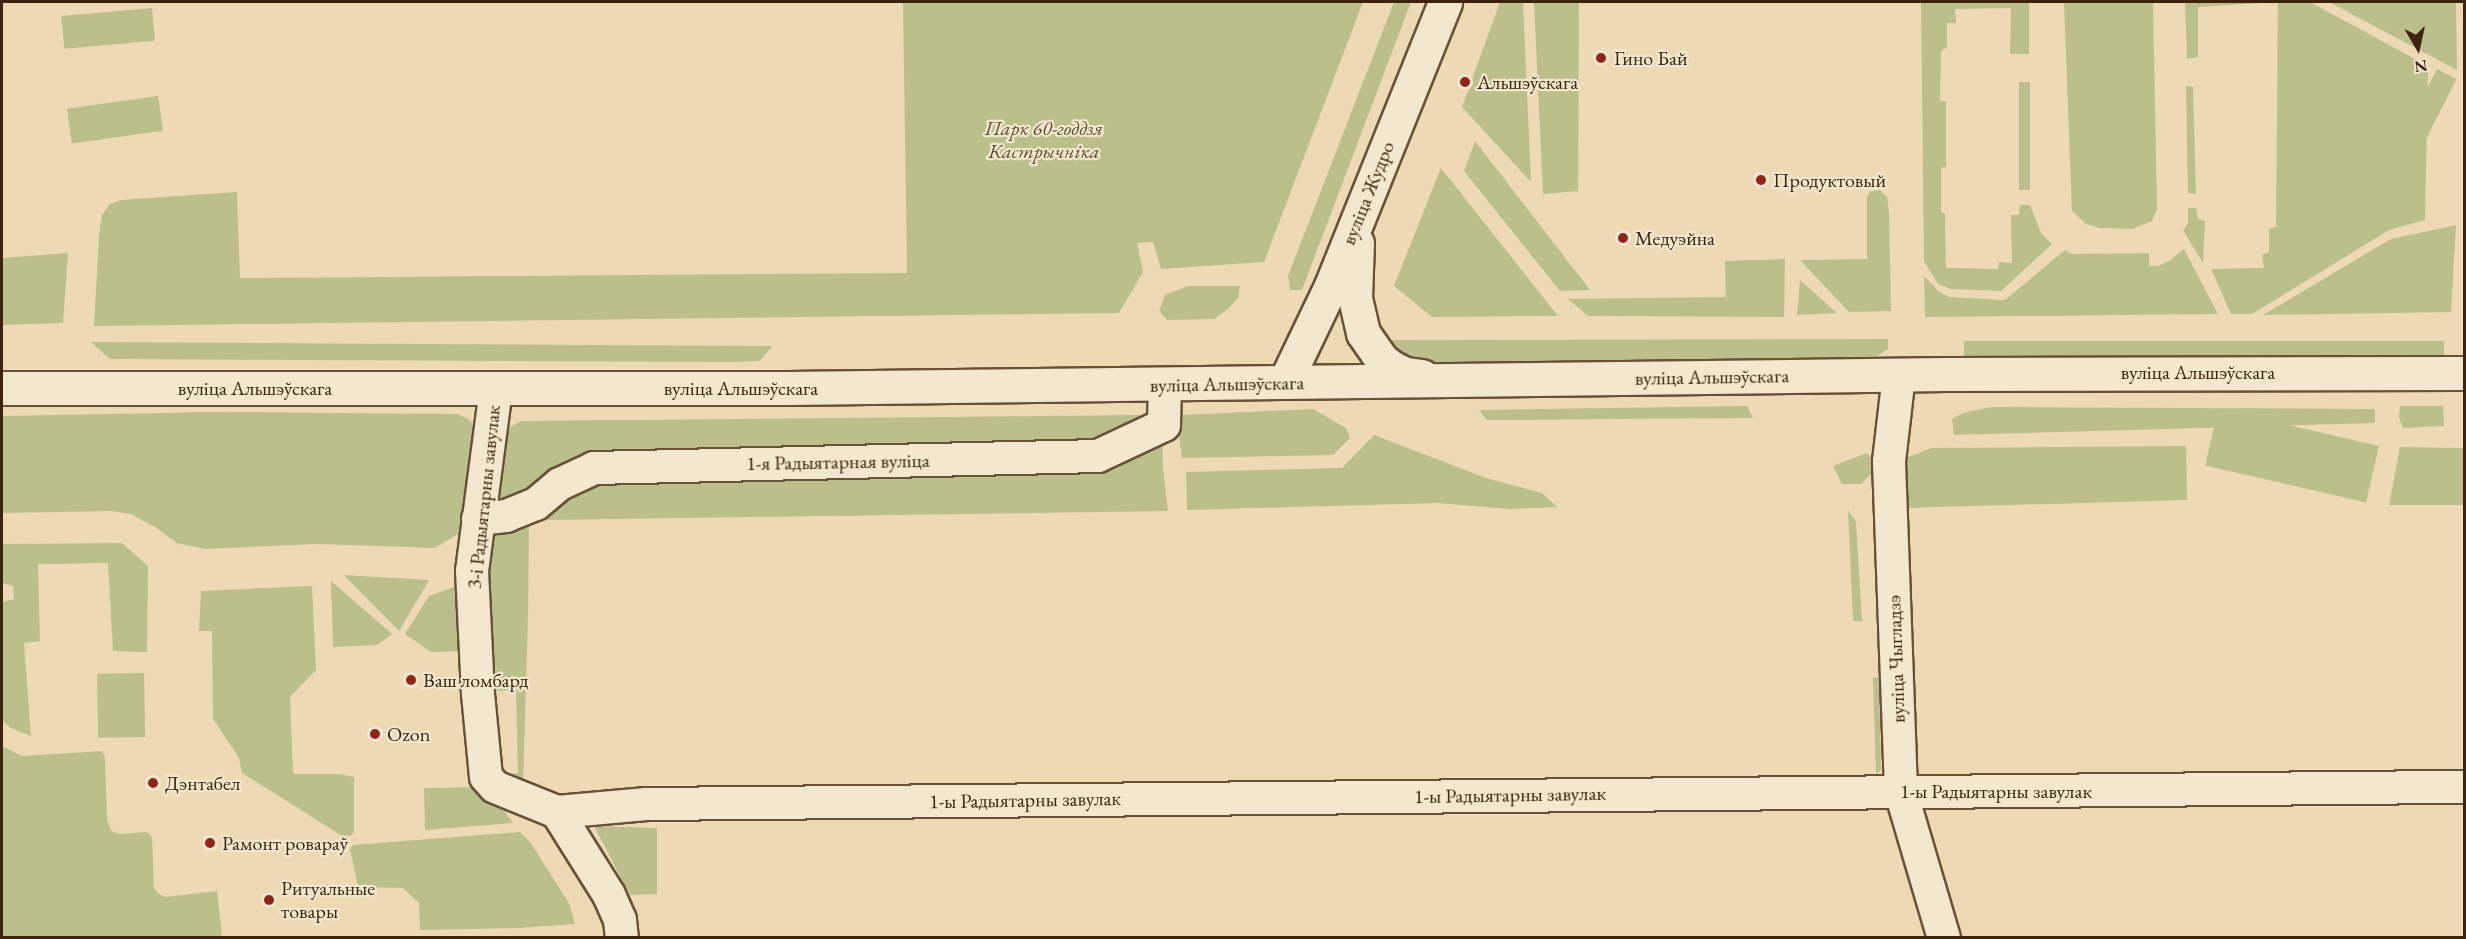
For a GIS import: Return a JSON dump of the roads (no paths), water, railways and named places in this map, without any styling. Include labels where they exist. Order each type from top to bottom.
[{"type":"main road","name":"вуліца Жудро","points":[[1285,382],[1331,286],[1445,2]]},
{"type":"main road","points":[[1358,218],[1355,298],[1363,333],[1381,359],[1392,367],[1405,374],[1447,380]]},
{"type":"main road","name":"вуліца Альшэўскага","points":[[2,388],[77,386],[496,389],[1165,385],[1899,375],[2460,374]]},
{"type":"street","name":"вуліца Чыгладзэ","points":[[1899,375],[1890,462],[1900,792],[1944,938]]},
{"type":"street","name":"1-я Радыятарная вуліца","points":[[478,519],[506,516],[536,504],[560,484],[594,468],[1098,456],[1164,425],[1165,385]]},
{"type":"street","name":"3-і Радыятарны завулак","points":[[496,389],[472,571],[478,694],[486,777],[495,787],[557,812]]},
{"type":"street","name":"1-ы Радыятарны завулак","points":[[557,812],[647,804],[2464,787]]},
{"type":"street","points":[[557,812],[609,895],[620,920],[622,938]]},
{"type":"place","name":"Гино Бай","points":[[1601,58]]},
{"type":"place","name":"Альшэўскага","points":[[1465,82]]},
{"type":"place","name":"Продуктовый","points":[[1761,180]]},
{"type":"place","name":"Медуэйна","points":[[1623,238]]},
{"type":"place","name":"Ваш ломбард","points":[[411,680]]},
{"type":"place","name":"Ozon","points":[[375,734]]},
{"type":"place","name":"Дэнтабел","points":[[153,783]]},
{"type":"place","name":"Рамонт ровараў","points":[[210,843]]},
{"type":"place","name":"Ритуальные товары","points":[[269,900]]},
{"type":"park label","name":"Парк 60-годдзя Кастрычніка","points":[[1044,140]]}]
